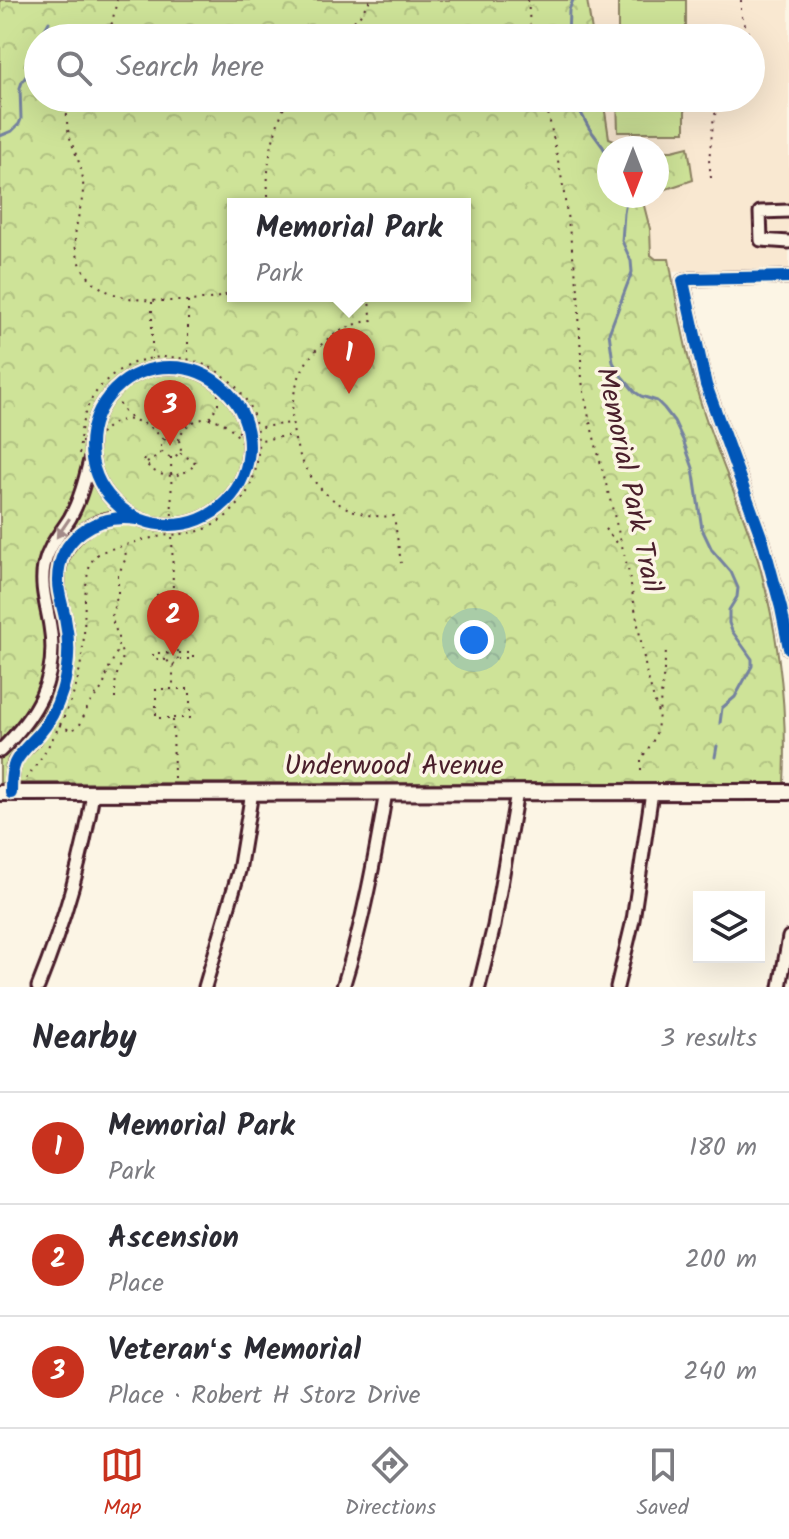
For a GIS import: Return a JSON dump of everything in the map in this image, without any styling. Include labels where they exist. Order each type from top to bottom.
[{"type":"main road","name":"Underwood Avenue","points":[[6,793],[789,792]]},
{"type":"street","points":[[789,211],[760,212],[761,240],[789,242]]},
{"type":"street","points":[[789,277],[683,281],[706,385],[763,542],[789,648]]},
{"type":"street","points":[[163,367],[190,369],[218,384],[241,410],[250,434],[247,467],[232,496],[199,520],[172,530],[138,519],[121,509],[108,496],[94,471],[91,455],[94,421],[116,388],[138,373],[163,367]]},
{"type":"street","points":[[0,751],[30,719],[48,682],[52,648],[43,589],[44,566],[51,546],[79,499],[91,455]]},
{"type":"street","points":[[6,793],[14,764],[49,721],[65,679],[67,636],[58,581],[63,556],[75,538],[93,524],[115,517],[138,519]]},
{"type":"street","points":[[205,987],[239,871],[252,792]]},
{"type":"street","points":[[343,987],[367,898],[386,792]]},
{"type":"street","points":[[479,987],[494,926],[517,792]]},
{"type":"street","points":[[617,987],[635,906],[652,792]]},
{"type":"street","points":[[38,987],[66,906],[93,793]]},
{"type":"street","points":[[780,987],[789,937]]},
{"type":"path","points":[[111,24],[117,0]]},
{"type":"path","points":[[351,24],[370,0]]},
{"type":"path","points":[[528,0],[530,24]]},
{"type":"path","points":[[741,0],[745,24]]},
{"type":"path","points":[[68,112],[68,129],[83,179],[75,232],[76,247],[80,262],[90,278],[104,290],[126,298],[152,301],[209,299],[227,294]]},
{"type":"path","points":[[269,198],[271,146],[283,112]]},
{"type":"path","points":[[711,178],[709,160],[714,115],[718,112]]},
{"type":"path","points":[[152,301],[152,359]]},
{"type":"path","points":[[188,301],[188,358]]},
{"type":"path","points":[[369,302],[372,320],[335,334],[308,360],[296,383],[291,423],[308,470],[325,492],[343,506],[363,515],[394,516],[401,563]]},
{"type":"path","points":[[26,779],[69,708],[78,680],[86,590],[91,564],[98,554],[172,530],[199,532],[209,528],[237,506],[255,473],[250,406],[229,378],[210,366],[188,358],[161,357],[128,365],[108,379],[88,406],[81,426],[80,442],[96,442],[111,424],[132,419]]},
{"type":"path","points":[[210,418],[218,404],[218,384]]},
{"type":"path","points":[[116,388],[121,409],[132,419],[148,425],[164,440]]},
{"type":"path","points":[[167,404],[166,397],[170,395],[175,398],[174,403],[192,423]]},
{"type":"path","points":[[148,425],[167,404],[174,403]]},
{"type":"path","points":[[178,440],[183,430],[192,423],[210,418],[250,434],[293,435]]},
{"type":"path","points":[[250,434],[291,423]]},
{"type":"path","points":[[162,452],[164,440],[173,437],[181,445],[179,452],[171,457]]},
{"type":"path","points":[[162,452],[171,457]]},
{"type":"path","points":[[146,464],[162,452]]},
{"type":"path","points":[[179,452],[196,463]]},
{"type":"path","points":[[171,457],[173,594]]},
{"type":"path","points":[[143,459],[155,472],[171,476],[185,474],[199,458]]},
{"type":"path","points":[[605,529],[622,547]]},
{"type":"path","points":[[59,725],[70,730],[79,727],[89,704],[103,687],[116,655],[118,636],[111,617],[118,594],[118,575],[126,558],[125,545]]},
{"type":"path","points":[[173,594],[189,594],[189,623],[156,624],[155,595],[173,594]]},
{"type":"path","points":[[172,623],[173,647]]},
{"type":"path","points":[[115,699],[117,674],[123,663],[118,646]]},
{"type":"path","points":[[173,647],[179,653],[179,659],[173,665]]},
{"type":"path","points":[[167,660],[168,650],[173,647]]},
{"type":"path","points":[[641,770],[641,759],[657,731],[666,652]]},
{"type":"path","points":[[167,653],[153,653],[153,659],[167,660],[173,665]]},
{"type":"path","points":[[179,653],[193,653],[193,659],[179,659]]},
{"type":"path","points":[[173,665],[173,689]]},
{"type":"path","points":[[156,689],[190,689],[190,718],[173,718],[156,718],[156,689]]},
{"type":"path","points":[[173,718],[174,779]]},
{"type":"shaded area","points":[[587,0],[789,0],[789,268],[671,272],[669,259],[656,259],[651,255],[650,229],[644,208],[669,208],[669,136],[609,136],[605,112],[765,112],[765,24],[591,24]]},
{"type":"green space","points":[[0,0],[587,0],[591,24],[24,24],[24,112],[605,112],[609,136],[597,136],[597,208],[645,208],[650,229],[651,255],[656,259],[669,259],[698,394],[760,567],[781,674],[785,728],[784,783],[0,783]]},
{"type":"green space","points":[[618,0],[686,0],[686,24],[618,24]]},
{"type":"green space","points":[[617,112],[685,112],[685,132],[618,132]]},
{"type":"green space","points":[[688,147],[693,180],[669,188],[669,151]]},
{"type":"waterway","points":[[568,24],[573,0]]},
{"type":"waterway","points":[[0,136],[19,124],[20,88],[24,79]]},
{"type":"waterway","points":[[580,112],[597,139]]},
{"type":"waterway","points":[[625,208],[622,241],[631,261],[632,272],[609,333],[613,362],[635,392],[657,401],[664,408],[683,440],[693,468],[702,529],[712,550],[731,572],[738,588],[737,597],[729,610],[729,623],[752,659],[752,666],[735,697],[722,708],[720,723]]},
{"type":"waterway","points":[[715,757],[717,746]]},
{"type":"cycle path","points":[[789,277],[683,281],[706,385],[763,542],[789,648]]},
{"type":"cycle path","points":[[170,367],[200,373],[226,390],[243,416],[249,446],[243,476],[226,502],[200,519],[170,525],[140,519],[114,502],[97,476],[91,446],[97,416],[114,390],[140,373],[170,367]]},
{"type":"cycle path","points":[[11,793],[15,763],[50,719],[64,682],[68,636],[58,582],[64,553],[72,541],[94,525],[107,520],[137,519]]},
{"type":"place","name":"Memorial Park","points":[[349,394]]},
{"type":"place","name":"Veteranʻs Memorial","points":[[170,446]]},
{"type":"place","name":"Ascension","points":[[173,656]]}]
